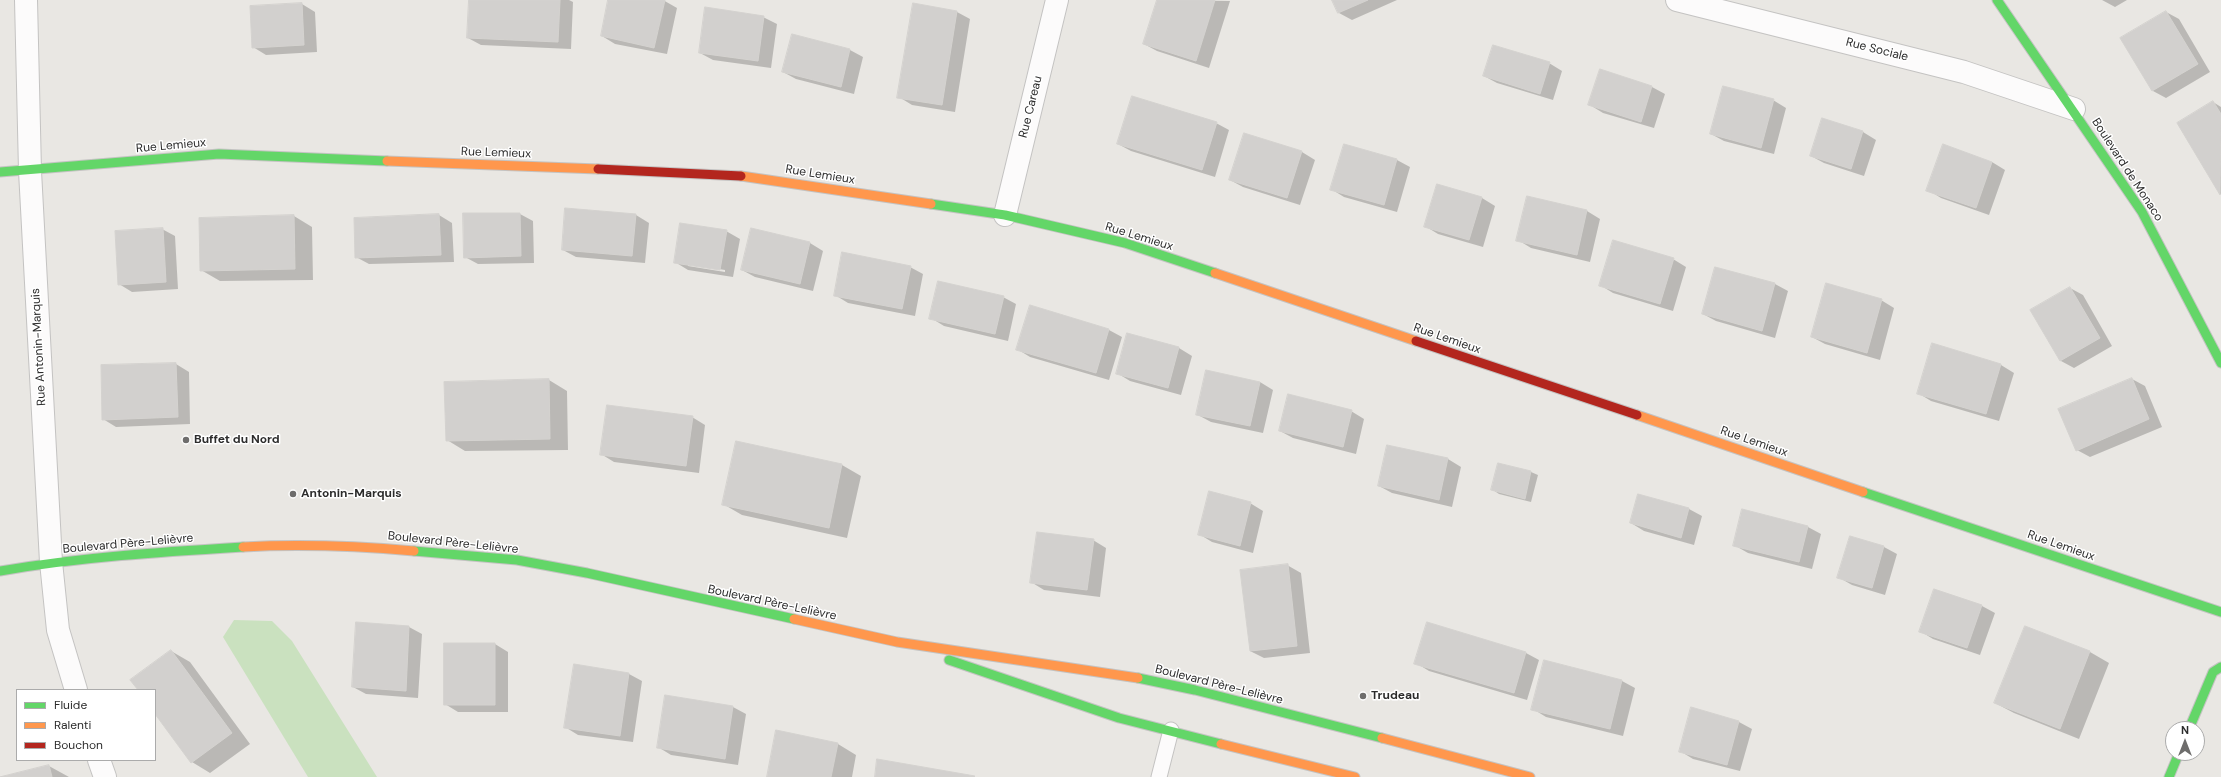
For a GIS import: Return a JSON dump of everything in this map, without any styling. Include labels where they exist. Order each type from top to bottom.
[{"type":"street","name":"Rue Antonin-Marquis","points":[[26,0],[30,171],[51,562],[58,630],[76,689]]},
{"type":"street","name":"Rue Careau","points":[[1004,215],[1057,0]]},
{"type":"street","name":"Rue Sociale","points":[[1677,0],[1964,72],[2074,109]]},
{"type":"street","name":"Boulevard de Monaco","points":[[1997,0],[2074,109],[2142,212],[2221,363]]},
{"type":"street","name":"Rue Lemieux","points":[[0,172],[30,171],[219,154],[731,174],[1004,215],[1125,243],[2221,612]]},
{"type":"street","name":"Boulevard Père-Lelièvre","points":[[0,572],[51,562],[112,555],[279,545],[362,546],[517,560],[587,573],[897,642],[1129,676],[1225,698],[1530,777]]},
{"type":"street","name":"Boulevard Père-Lelièvre","points":[[897,642],[1119,718],[1355,777]]},
{"type":"street","points":[[2192,721],[2213,672],[2221,667]]},
{"type":"street","points":[[99,761],[105,777]]},
{"type":"street","points":[[2169,777],[2176,761]]},
{"type":"lane","points":[[1159,777],[1171,730]]},
{"type":"green space","points":[[234,620],[272,621],[292,641],[377,777],[308,777],[223,637]]},
{"type":"building","points":[[469,0],[560,0],[558,42],[467,38]]},
{"type":"building","points":[[608,0],[665,0],[654,48],[601,36]]},
{"type":"building","points":[[1157,0],[1215,0],[1196,61],[1143,44]]},
{"type":"building","points":[[1332,0],[1368,0],[1338,13]]},
{"type":"building","points":[[302,3],[304,45],[252,48],[250,6]]},
{"type":"building","points":[[913,3],[957,11],[942,105],[897,98]]},
{"type":"building","points":[[705,7],[764,16],[758,61],[699,53]]},
{"type":"building","points":[[2166,11],[2198,64],[2152,91],[2120,38]]},
{"type":"building","points":[[792,34],[850,49],[841,87],[782,72]]},
{"type":"building","points":[[1493,45],[1550,62],[1540,94],[1483,76]]},
{"type":"building","points":[[1600,69],[1652,86],[1641,122],[1588,105]]},
{"type":"building","points":[[1723,86],[1774,99],[1761,148],[1710,134]]},
{"type":"building","points":[[1132,96],[1217,122],[1202,170],[1117,144]]},
{"type":"building","points":[[2213,101],[2221,114],[2220,195],[2177,123]]},
{"type":"building","points":[[1822,118],[1863,131],[1851,169],[1810,156]]},
{"type":"building","points":[[1244,133],[1302,151],[1287,198],[1229,180]]},
{"type":"building","points":[[1344,144],[1397,159],[1384,205],[1330,190]]},
{"type":"building","points":[[1943,144],[1992,162],[1976,208],[1926,191]]},
{"type":"building","points":[[1437,184],[1482,197],[1469,240],[1424,227]]},
{"type":"building","points":[[1527,196],[1587,210],[1577,255],[1516,241]]},
{"type":"building","points":[[565,208],[636,214],[632,256],[562,250]]},
{"type":"building","points":[[463,213],[520,213],[521,256],[464,258]]},
{"type":"building","points":[[439,214],[441,255],[355,258],[354,218]]},
{"type":"building","points":[[294,215],[295,269],[200,271],[199,218]]},
{"type":"building","points":[[680,223],[727,230],[720,270],[674,263]]},
{"type":"building","points":[[163,228],[166,282],[118,285],[115,231]]},
{"type":"building","points":[[751,228],[810,242],[800,284],[741,270]]},
{"type":"building","points":[[1613,240],[1674,258],[1660,304],[1599,286]]},
{"type":"building","points":[[842,252],[911,266],[902,309],[834,296]]},
{"type":"building","points":[[1715,267],[1775,283],[1762,331],[1702,314]]},
{"type":"building","points":[[938,281],[1004,296],[995,334],[929,319]]},
{"type":"building","points":[[1826,283],[1882,299],[1867,353],[1811,337]]},
{"type":"building","points":[[2070,287],[2100,338],[2060,361],[2030,310]]},
{"type":"building","points":[[1030,305],[1109,329],[1096,373],[1016,350]]},
{"type":"building","points":[[1127,333],[1179,347],[1168,388],[1116,374]]},
{"type":"building","points":[[1932,343],[2001,364],[1986,414],[1917,394]]},
{"type":"building","points":[[176,363],[178,417],[102,420],[101,365]]},
{"type":"building","points":[[1206,370],[1260,382],[1250,426],[1196,415]]},
{"type":"building","points":[[2132,378],[2149,419],[2076,451],[2058,409]]},
{"type":"building","points":[[549,379],[550,439],[446,441],[444,382]]},
{"type":"building","points":[[1288,394],[1352,410],[1343,447],[1279,431]]},
{"type":"building","points":[[607,405],[693,416],[686,466],[600,455]]},
{"type":"building","points":[[736,441],[842,464],[829,528],[722,505]]},
{"type":"building","points":[[1387,445],[1448,458],[1439,500],[1378,486]]},
{"type":"building","points":[[1498,463],[1531,471],[1525,499],[1491,490]]},
{"type":"building","points":[[1209,491],[1251,502],[1240,546],[1198,535]]},
{"type":"building","points":[[1638,494],[1689,508],[1681,538],[1630,523]]},
{"type":"building","points":[[1742,509],[1808,526],[1799,562],[1733,546]]},
{"type":"building","points":[[1037,532],[1094,539],[1087,590],[1030,583]]},
{"type":"building","points":[[1850,536],[1884,546],[1872,588],[1837,578]]},
{"type":"building","points":[[1288,564],[1297,646],[1250,651],[1240,570]]},
{"type":"building","points":[[1934,589],[1982,605],[1967,648],[1919,632]]},
{"type":"building","points":[[356,622],[409,626],[406,691],[352,687]]},
{"type":"building","points":[[1427,622],[1526,652],[1514,693],[1414,664]]},
{"type":"building","points":[[2025,626],[2090,651],[2060,729],[1994,703]]},
{"type":"building","points":[[444,643],[495,643],[495,705],[444,705]]},
{"type":"building","points":[[171,650],[232,733],[191,763],[156,715],[156,689],[137,689],[130,680]]},
{"type":"building","points":[[1544,660],[1622,680],[1610,729],[1531,710]]},
{"type":"building","points":[[574,664],[629,673],[620,736],[564,728]]},
{"type":"building","points":[[665,695],[733,706],[725,759],[657,748]]},
{"type":"building","points":[[1691,707],[1739,721],[1727,765],[1679,752]]},
{"type":"building","points":[[776,730],[838,743],[831,777],[767,777]]},
{"type":"building","points":[[877,759],[975,776],[875,777]]},
{"type":"building","points":[[49,765],[52,777],[0,777]]},
{"type":"traffic: fast","points":[[1997,0],[2142,212],[2221,363]]},
{"type":"traffic: fast","points":[[0,172],[219,154],[387,161]]},
{"type":"traffic: fast","points":[[931,204],[1005,215],[1125,243],[1215,273]]},
{"type":"traffic: fast","points":[[1863,492],[2221,612]]},
{"type":"traffic: fast","points":[[0,571],[61,562],[151,553],[243,547]]},
{"type":"traffic: fast","points":[[414,551],[517,560],[587,573],[794,619]]},
{"type":"traffic: fast","points":[[949,660],[1119,718],[1221,744]]},
{"type":"traffic: fast","points":[[2192,721],[2213,672],[2221,667]]},
{"type":"traffic: fast","points":[[1138,678],[1195,690],[1382,738]]},
{"type":"traffic: fast","points":[[2169,777],[2176,761]]},
{"type":"traffic: slow","points":[[387,161],[598,169]]},
{"type":"traffic: slow","points":[[741,176],[931,204]]},
{"type":"traffic: slow","points":[[1215,273],[1416,341]]},
{"type":"traffic: slow","points":[[1637,415],[1863,492]]},
{"type":"traffic: slow","points":[[243,547],[328,546],[414,551]]},
{"type":"traffic: slow","points":[[794,619],[897,642],[1138,678]]},
{"type":"traffic: slow","points":[[1382,738],[1530,777]]},
{"type":"traffic: slow","points":[[1221,744],[1355,777]]},
{"type":"traffic: jam","points":[[598,169],[741,176]]},
{"type":"traffic: jam","points":[[1416,341],[1637,415]]},
{"type":"place","name":"Buffet du Nord","points":[[186,440]]},
{"type":"place","name":"Antonin-Marquis","points":[[293,494]]},
{"type":"place","name":"Trudeau","points":[[1363,696]]}]
